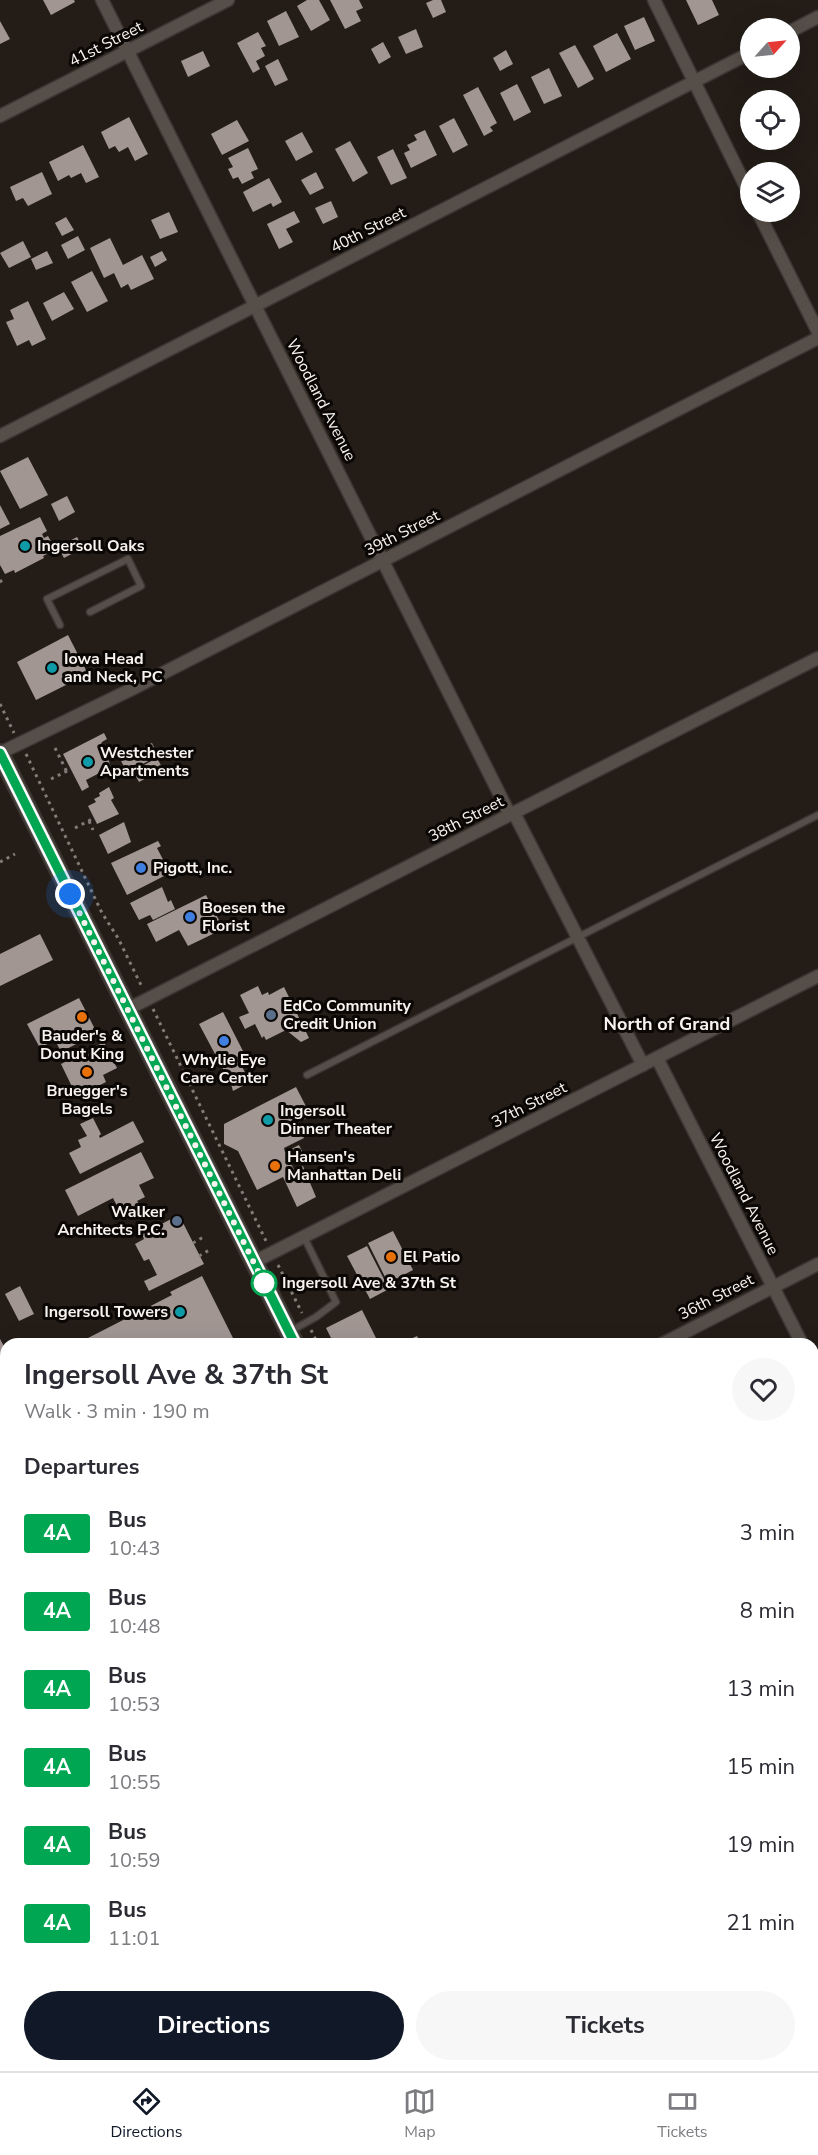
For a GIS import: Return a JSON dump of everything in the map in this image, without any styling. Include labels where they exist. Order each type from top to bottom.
[{"type":"main road","points":[[0,753],[292,1338]]},
{"type":"street","name":"Woodland Avenue","points":[[102,0],[383,561],[643,1065]]},
{"type":"street","name":"41st Street","points":[[0,117],[228,0]]},
{"type":"street","points":[[654,0],[740,175]]},
{"type":"street","points":[[800,26],[818,17]]},
{"type":"street","name":"40th Street","points":[[0,436],[740,58]]},
{"type":"street","points":[[763,222],[818,332]]},
{"type":"street","name":"39th Street","points":[[0,753],[109,701],[818,338]]},
{"type":"street","name":"38th Street","points":[[128,1010],[818,658]]},
{"type":"street","name":"37th Street","points":[[254,1262],[818,976]]},
{"type":"street","name":"Woodland Avenue","points":[[657,1058],[799,1338]]},
{"type":"street","name":"36th Street","points":[[674,1338],[818,1264]]},
{"type":"lane","points":[[60,625],[47,599],[128,559],[141,586],[90,612]]},
{"type":"lane","points":[[307,1075],[818,815]]},
{"type":"lane","points":[[292,1338],[306,1321],[316,1317],[336,1302],[304,1237]]},
{"type":"path","points":[[0,704],[14,733]]},
{"type":"path","points":[[55,748],[67,772]]},
{"type":"path","points":[[24,752],[97,903],[118,938],[143,988]]},
{"type":"path","points":[[51,779],[71,769]]},
{"type":"path","points":[[75,828],[94,818]]},
{"type":"path","points":[[88,821],[93,830]]},
{"type":"path","points":[[0,862],[15,855]]},
{"type":"path","points":[[152,1008],[266,1240]]},
{"type":"path","points":[[193,1243],[205,1236]]},
{"type":"path","points":[[199,1256],[211,1249]]},
{"type":"path","points":[[277,1264],[315,1338]]},
{"type":"building","points":[[43,0],[74,0],[75,2],[51,15]]},
{"type":"building","points":[[307,0],[319,0],[330,20],[311,31],[297,6]]},
{"type":"building","points":[[330,0],[359,0],[363,8],[356,11],[361,21],[345,29]]},
{"type":"building","points":[[441,0],[446,12],[433,18],[426,3]]},
{"type":"building","points":[[686,0],[712,0],[719,15],[698,25]]},
{"type":"building","points":[[286,11],[299,37],[279,46],[267,21]]},
{"type":"building","points":[[644,17],[655,41],[635,50],[624,26]]},
{"type":"building","points":[[0,21],[10,39],[0,44]]},
{"type":"building","points":[[416,29],[423,47],[406,54],[398,37]]},
{"type":"building","points":[[258,32],[266,46],[261,48],[265,56],[256,61],[260,69],[253,73],[237,43]]},
{"type":"building","points":[[617,33],[631,59],[606,72],[593,46]]},
{"type":"building","points":[[383,42],[391,57],[379,64],[371,49]]},
{"type":"building","points":[[575,45],[594,79],[578,88],[559,53]]},
{"type":"building","points":[[506,50],[513,64],[500,71],[493,58]]},
{"type":"building","points":[[203,51],[210,66],[188,77],[181,61]]},
{"type":"building","points":[[278,59],[288,80],[275,86],[265,66]]},
{"type":"building","points":[[549,68],[562,96],[544,104],[531,77]]},
{"type":"building","points":[[517,84],[531,112],[514,121],[500,93]]},
{"type":"building","points":[[478,87],[497,123],[490,127],[493,131],[484,136],[463,95]]},
{"type":"building","points":[[129,117],[148,154],[135,161],[128,147],[119,152],[115,146],[109,149],[101,132]]},
{"type":"building","points":[[454,118],[468,145],[453,153],[439,126]]},
{"type":"building","points":[[237,120],[249,141],[222,155],[211,134]]},
{"type":"building","points":[[425,130],[437,155],[411,168],[404,153],[410,150],[407,145],[417,140],[414,135]]},
{"type":"building","points":[[302,132],[313,152],[296,161],[285,141]]},
{"type":"building","points":[[350,141],[368,173],[353,182],[335,149]]},
{"type":"building","points":[[83,145],[99,177],[86,183],[81,173],[71,178],[69,175],[58,181],[49,162]]},
{"type":"building","points":[[248,148],[258,169],[251,172],[254,178],[242,184],[238,177],[233,179],[228,169],[233,167],[228,158]]},
{"type":"building","points":[[393,149],[407,178],[391,185],[377,157]]},
{"type":"building","points":[[42,172],[52,194],[28,206],[23,198],[16,201],[10,187]]},
{"type":"building","points":[[316,172],[324,188],[310,195],[301,180]]},
{"type":"building","points":[[269,178],[282,202],[273,207],[271,203],[253,212],[243,192]]},
{"type":"building","points":[[331,201],[338,217],[323,224],[315,208]]},
{"type":"building","points":[[294,211],[300,222],[286,229],[293,242],[279,249],[267,224]]},
{"type":"building","points":[[169,212],[178,232],[160,239],[151,220]]},
{"type":"building","points":[[66,217],[74,230],[62,236],[55,223]]},
{"type":"building","points":[[78,236],[85,250],[68,259],[61,245]]},
{"type":"building","points":[[110,238],[123,265],[142,255],[154,279],[131,290],[128,284],[121,288],[114,273],[104,278],[90,248]]},
{"type":"building","points":[[23,241],[31,257],[9,268],[0,253]]},
{"type":"building","points":[[47,251],[53,263],[36,270],[31,259]]},
{"type":"building","points":[[162,251],[167,260],[155,267],[150,257]]},
{"type":"building","points":[[92,271],[108,301],[87,312],[71,282]]},
{"type":"building","points":[[64,292],[74,309],[52,321],[43,303]]},
{"type":"building","points":[[28,301],[46,339],[32,346],[29,340],[17,346],[6,322],[14,319],[10,310]]},
{"type":"building","points":[[28,457],[48,495],[20,509],[0,471]]},
{"type":"building","points":[[67,496],[75,512],[59,521],[51,504]]},
{"type":"building","points":[[0,505],[10,524],[0,529]]},
{"type":"building","name":"Ingersoll Oaks","points":[[40,517],[47,531],[42,534],[44,538],[48,536],[53,545],[48,547],[51,552],[15,573],[14,570],[5,574],[0,565],[0,536]]},
{"type":"building","points":[[77,537],[83,548],[64,558],[58,547]]},
{"type":"building","name":"Iowa Head and Neck, PC","points":[[68,635],[88,674],[36,700],[17,662]]},
{"type":"building","name":"Westchester Apartments","points":[[104,733],[107,739],[100,746],[111,767],[86,780],[89,787],[82,791],[63,754]]},
{"type":"building","points":[[152,743],[158,756],[127,772],[120,759]]},
{"type":"building","points":[[157,758],[163,769],[139,782],[133,771]]},
{"type":"building","points":[[109,787],[114,798],[111,800],[119,814],[97,824],[88,806],[96,802],[94,799],[100,796],[99,793]]},
{"type":"building","points":[[124,822],[131,842],[108,854],[99,835]]},
{"type":"building","name":"Pigott, Inc.","points":[[158,841],[161,846],[157,848],[170,873],[127,895],[111,863]]},
{"type":"building","points":[[162,887],[168,902],[171,900],[175,909],[153,920],[150,915],[139,920],[130,903]]},
{"type":"building","name":"Boesen the Florist","points":[[206,895],[222,926],[218,928],[219,931],[188,946],[179,930],[156,942],[147,924]]},
{"type":"building","points":[[40,934],[53,960],[0,986],[0,954]]},
{"type":"building","name":"EdCo Community Credit Union","points":[[258,986],[262,995],[268,992],[269,995],[284,987],[309,1038],[301,1042],[286,1030],[266,1040],[264,1036],[262,1038],[255,1024],[245,1029],[239,1017],[249,1013],[240,995]]},
{"type":"building","points":[[79,998],[97,1033],[61,1052],[55,1040],[40,1048],[27,1024]]},
{"type":"building","name":"Whylie Eye Care Center","points":[[223,1012],[244,1053],[237,1057],[250,1082],[233,1091],[199,1024]]},
{"type":"building","name":"Bruegger's Bagels","points":[[104,1042],[117,1068],[103,1075],[106,1082],[77,1097],[61,1064]]},
{"type":"building","points":[[296,1087],[311,1116],[297,1123],[304,1138],[284,1148],[285,1152],[299,1145],[304,1155],[290,1162],[295,1171],[303,1166],[316,1197],[297,1207],[283,1177],[257,1190],[238,1151],[224,1144],[224,1124]]},
{"type":"building","points":[[93,1118],[101,1134],[100,1138],[133,1121],[144,1142],[80,1174],[69,1153],[81,1147],[78,1140],[87,1136],[80,1124]]},
{"type":"building","points":[[141,1152],[154,1178],[139,1185],[145,1197],[137,1201],[139,1204],[129,1209],[127,1206],[119,1210],[113,1198],[78,1216],[65,1190]]},
{"type":"building","points":[[179,1215],[204,1264],[149,1291],[144,1281],[157,1275],[149,1259],[144,1261],[135,1244],[144,1239],[142,1234]]},
{"type":"building","name":"El Patio","points":[[393,1231],[413,1270],[388,1283],[368,1243]]},
{"type":"building","points":[[367,1246],[389,1289],[370,1299],[347,1256]]},
{"type":"building","name":"Ingersoll Towers","points":[[202,1276],[233,1338],[88,1338],[172,1295],[170,1292]]},
{"type":"building","points":[[20,1286],[34,1314],[19,1321],[5,1294]]},
{"type":"building","points":[[362,1310],[376,1338],[331,1338],[326,1328]]},
{"type":"bus line","name":"4A","points":[[0,753],[292,1338]]},
{"type":"place","name":"Ingersoll Oaks","points":[[25,546]]},
{"type":"place","name":"Iowa Head and Neck, PC","points":[[52,668]]},
{"type":"place","name":"Westchester Apartments","points":[[88,762]]},
{"type":"place","name":"Pigott, Inc.","points":[[141,868]]},
{"type":"place","name":"Boesen the Florist","points":[[190,917]]},
{"type":"place","name":"EdCo Community Credit Union","points":[[271,1015]]},
{"type":"place","name":"Bauder's & Donut King","points":[[82,1017]]},
{"type":"place","name":"Whylie Eye Care Center","points":[[224,1041]]},
{"type":"place","name":"Bruegger's Bagels","points":[[87,1072]]},
{"type":"place","name":"Ingersoll Dinner Theater","points":[[268,1120]]},
{"type":"place","name":"Hansen's Manhattan Deli","points":[[275,1166]]},
{"type":"place","name":"Walker Architects P.C.","points":[[177,1221]]},
{"type":"place","name":"El Patio","points":[[391,1257]]},
{"type":"place","name":"Ingersoll Ave & 37th St","points":[[264,1283]]},
{"type":"place","name":"Ingersoll Towers","points":[[180,1312]]},
{"type":"district","name":"North of Grand","points":[[667,1024]]},
{"type":"route","points":[[70,894],[264,1283]]}]
